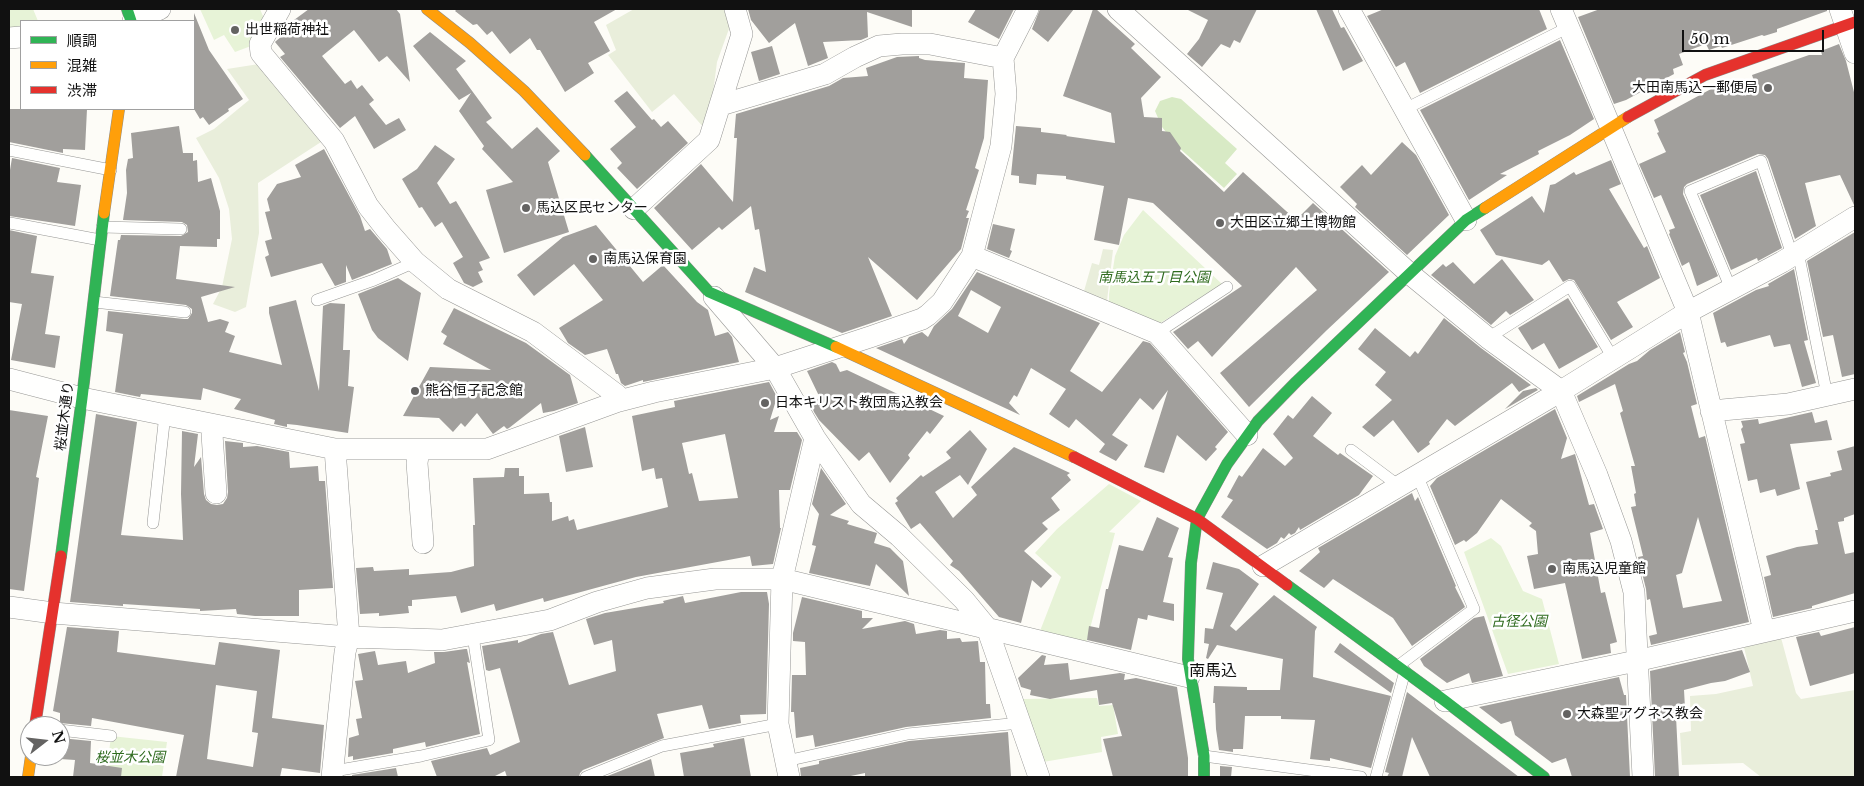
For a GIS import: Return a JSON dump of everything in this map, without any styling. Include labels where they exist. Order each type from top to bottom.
[{"type":"street","points":[[134,20],[160,9]]},
{"type":"street","points":[[280,9],[260,44],[260,53],[334,141],[368,206],[415,262],[448,288],[533,332],[617,395],[619,401]]},
{"type":"street","points":[[427,9],[470,42],[524,91],[634,209],[775,368],[814,438],[861,504],[900,536],[964,600],[987,628],[1039,777]]},
{"type":"street","points":[[634,209],[709,140],[742,34],[736,9]]},
{"type":"street","points":[[9,379],[82,398],[335,449],[487,449],[619,401],[654,392],[775,368],[922,318],[942,302],[972,256],[1001,146],[1006,94],[1003,58],[1028,9]]},
{"type":"street","points":[[1118,9],[1410,274],[1488,338],[1561,391],[1597,475],[1621,541],[1634,592],[1643,777]]},
{"type":"street","points":[[1353,10],[1466,220]]},
{"type":"street","points":[[1565,18],[1688,312],[1764,631]]},
{"type":"street","points":[[1204,777],[1204,756],[1188,659],[1190,583],[1197,519],[1227,464],[1247,435],[1296,382],[1466,220],[1610,127],[1706,75],[1847,18],[1855,53]]},
{"type":"street","points":[[721,105],[824,74],[880,46],[930,44],[1003,58]]},
{"type":"street","name":"桜並木通り","points":[[36,716],[53,613],[102,241],[102,227],[119,110]]},
{"type":"street","points":[[1263,566],[1561,391],[1688,312],[1795,254],[1855,217]]},
{"type":"street","points":[[972,256],[1157,333],[1247,435]]},
{"type":"street","points":[[709,292],[838,348],[1088,464],[1197,519],[1445,701],[1544,777]]},
{"type":"street","points":[[1711,411],[1788,404],[1855,388]]},
{"type":"street","points":[[214,424],[212,434],[216,493]]},
{"type":"street","points":[[788,769],[778,724],[782,579],[814,438]]},
{"type":"street","points":[[333,774],[345,652],[349,637],[335,449]]},
{"type":"street","points":[[419,449],[417,462],[423,543]]},
{"type":"street","points":[[9,607],[53,613],[349,637],[442,640],[473,636],[550,620],[597,602],[647,588],[715,580],[782,579],[1190,677]]},
{"type":"street","points":[[1445,701],[1636,661],[1855,611]]},
{"type":"lane","points":[[1405,109],[1565,18]]},
{"type":"lane","points":[[9,150],[111,170]]},
{"type":"lane","points":[[1731,289],[1690,191],[1760,161],[1795,254],[1827,395]]},
{"type":"lane","points":[[10,223],[102,241]]},
{"type":"lane","points":[[102,227],[181,229]]},
{"type":"lane","points":[[317,300],[374,280],[415,262]]},
{"type":"lane","points":[[1488,338],[1570,286],[1613,358]]},
{"type":"lane","points":[[1157,333],[1227,287]]},
{"type":"lane","points":[[94,302],[185,312]]},
{"type":"lane","points":[[153,523],[165,414]]},
{"type":"lane","points":[[1351,450],[1398,486]]},
{"type":"lane","points":[[1376,777],[1401,669],[1474,609],[1417,475]]},
{"type":"lane","points":[[333,774],[489,740],[473,636]]},
{"type":"lane","points":[[788,769],[908,734],[1020,723]]},
{"type":"lane","points":[[586,777],[662,746],[778,724]]},
{"type":"lane","points":[[70,731],[111,736]]},
{"type":"lane","points":[[1204,756],[1361,777]]},
{"type":"green space","points":[[9,9],[33,9],[38,20],[20,20],[20,27],[9,28]]},
{"type":"green space","points":[[200,9],[260,9],[265,21],[251,46],[235,52],[224,35],[214,40]]},
{"type":"green space","points":[[634,9],[724,9],[730,26],[717,62],[710,116],[705,129],[674,94],[652,112],[608,55],[616,50],[606,25]]},
{"type":"green space","points":[[259,64],[321,142],[258,183],[259,233],[246,307],[235,312],[213,304],[222,287],[232,239],[229,209],[219,178],[196,138],[214,129],[249,100],[227,69]]},
{"type":"green space","points":[[1172,97],[1181,99],[1237,149],[1225,163],[1237,174],[1224,188],[1177,146],[1162,127],[1155,111],[1160,101]]},
{"type":"green space","name":"南馬込五丁目公園","points":[[1143,210],[1222,284],[1154,327],[1109,304],[1115,256],[1124,235]]},
{"type":"green space","points":[[1103,249],[1113,250],[1107,301],[1084,291],[1092,263],[1099,265]]},
{"type":"green space","points":[[1109,484],[1141,501],[1109,532],[1115,533],[1086,644],[1040,631],[1061,577],[1035,553],[1057,529]]},
{"type":"green space","name":"古径公園","points":[[1491,538],[1501,546],[1523,591],[1542,599],[1559,664],[1508,674],[1464,552]]},
{"type":"green space","points":[[1780,634],[1796,693],[1801,699],[1855,690],[1855,777],[1761,777],[1743,763],[1682,765],[1680,733],[1691,731],[1690,696],[1716,694],[1753,686],[1744,647]]},
{"type":"green space","points":[[1097,698],[1099,706],[1113,705],[1118,734],[1101,737],[1102,752],[1043,762],[1023,699]]},
{"type":"green space","name":"桜並木公園","points":[[111,736],[167,742],[162,777],[106,777]]},
{"type":"building","points":[[309,9],[396,9],[400,14],[410,82],[387,56],[379,62],[354,30],[322,56],[345,84],[351,80],[357,89],[362,85],[374,100],[369,104],[386,125],[399,118],[406,130],[374,149],[355,116],[340,128],[280,57],[285,54],[275,42],[297,24],[294,20]]},
{"type":"building","points":[[457,9],[617,9],[594,22],[610,51],[588,63],[594,73],[565,92],[540,50],[537,50],[530,38],[510,54],[492,31],[487,35],[477,24],[473,25],[455,11]]},
{"type":"building","points":[[748,9],[912,9],[912,27],[867,12],[868,37],[861,40],[823,42],[828,58],[808,66],[795,23],[769,43],[751,20]]},
{"type":"building","points":[[976,9],[1014,9],[999,39],[968,22]]},
{"type":"building","points":[[1040,9],[1074,9],[1048,42],[1032,29]]},
{"type":"building","points":[[1093,9],[1096,9],[1135,44],[1131,48],[1161,77],[1141,98],[1144,117],[1162,118],[1162,131],[1170,132],[1181,148],[1180,151],[1224,192],[1243,172],[1296,220],[1313,203],[1389,272],[1249,407],[1220,373],[1317,290],[1296,267],[1212,357],[1198,341],[1188,349],[1173,332],[1242,286],[1153,203],[1128,198],[1119,245],[1094,240],[1104,186],[1066,179],[1066,176],[1037,174],[1036,185],[1019,183],[1019,176],[1011,175],[1016,126],[1041,128],[1041,132],[1115,143],[1111,113],[1063,96]]},
{"type":"building","points":[[1186,9],[1257,9],[1240,43],[1234,40],[1230,48],[1221,44],[1202,67],[1187,54],[1199,39],[1208,20]]},
{"type":"building","points":[[1316,9],[1332,9],[1341,28],[1344,27],[1363,61],[1343,71]]},
{"type":"building","points":[[1384,9],[1539,9],[1547,29],[1420,93],[1405,62],[1396,67],[1367,16]]},
{"type":"building","points":[[1600,9],[1827,9],[1827,11],[1777,29],[1777,32],[1764,36],[1709,50],[1706,44],[1679,54],[1683,65],[1673,69],[1674,74],[1626,100],[1614,104],[1578,17]]},
{"type":"building","points":[[194,13],[209,50],[243,99],[209,125],[203,117],[200,119],[195,110]]},
{"type":"building","points":[[430,32],[466,61],[456,69],[492,118],[486,122],[512,149],[537,127],[560,151],[548,162],[569,232],[504,253],[486,190],[513,182],[482,149],[484,146],[459,111],[471,93],[459,100],[413,46]]},
{"type":"building","points":[[1560,40],[1594,119],[1570,135],[1538,151],[1539,154],[1500,174],[1507,175],[1469,200],[1420,110]]},
{"type":"building","points":[[1839,44],[1846,61],[1855,96],[1855,205],[1840,175],[1805,183],[1816,226],[1795,239],[1765,155],[1758,154],[1687,184],[1684,187],[1683,194],[1718,276],[1697,286],[1689,262],[1682,266],[1669,234],[1669,230],[1675,228],[1661,195],[1654,198],[1639,164],[1666,152],[1657,133],[1659,132],[1654,120],[1711,89],[1720,86],[1722,93],[1754,81],[1752,75],[1809,55],[1822,55],[1821,51]]},
{"type":"building","points":[[772,46],[780,74],[759,81],[751,52]]},
{"type":"building","points":[[919,56],[919,58],[925,60],[965,63],[964,78],[988,80],[984,138],[975,168],[979,170],[966,210],[969,211],[966,218],[969,218],[961,249],[917,300],[868,257],[892,316],[842,333],[745,292],[754,267],[766,272],[759,229],[755,230],[751,206],[722,230],[719,227],[692,250],[654,208],[701,164],[733,202],[737,138],[734,138],[736,114],[829,86],[843,78],[868,76],[866,68],[897,57]]},
{"type":"building","points":[[627,91],[652,120],[654,119],[661,127],[668,121],[688,143],[637,189],[617,168],[622,163],[610,149],[636,127],[614,101]]},
{"type":"building","points":[[9,109],[87,110],[85,150],[63,149],[63,153],[9,142]]},
{"type":"building","points":[[179,126],[183,153],[193,153],[193,161],[197,160],[198,182],[211,178],[220,211],[220,239],[217,239],[217,247],[180,246],[176,279],[235,287],[201,297],[208,322],[220,319],[229,322],[225,332],[235,336],[229,352],[282,365],[269,307],[296,300],[319,391],[323,306],[330,303],[345,304],[343,350],[350,350],[348,386],[354,387],[348,433],[297,425],[287,424],[287,427],[274,424],[275,420],[234,409],[241,399],[203,388],[201,400],[141,394],[140,397],[115,392],[123,334],[106,331],[108,311],[184,319],[188,319],[192,313],[192,309],[186,305],[110,296],[118,240],[120,240],[121,235],[181,236],[188,232],[187,225],[182,222],[123,220],[127,193],[126,170],[128,159],[133,158],[131,133]]},
{"type":"building","points":[[1402,142],[1416,155],[1449,215],[1407,255],[1355,207],[1357,204],[1340,187],[1362,165],[1371,175]]},
{"type":"building","points":[[435,145],[455,159],[437,183],[450,204],[456,201],[490,258],[479,262],[483,270],[478,272],[483,282],[473,287],[464,283],[453,263],[463,257],[442,222],[435,227],[422,207],[419,208],[402,179],[417,169]]},
{"type":"building","points":[[324,149],[360,216],[365,231],[370,229],[387,249],[392,264],[352,280],[346,265],[346,282],[335,286],[322,263],[271,277],[265,257],[269,255],[265,241],[272,239],[265,212],[270,211],[267,199],[277,184],[301,177],[295,165]]},
{"type":"building","points":[[12,158],[60,168],[57,182],[81,185],[75,226],[9,216],[9,176]]},
{"type":"building","points":[[1611,160],[1621,184],[1609,189],[1644,248],[1647,246],[1660,278],[1617,302],[1633,327],[1611,340],[1574,280],[1569,279],[1563,282],[1549,260],[1542,265],[1496,255],[1480,230],[1532,196],[1544,213],[1550,185],[1555,184],[1574,172],[1576,175]]},
{"type":"building","points":[[1756,171],[1782,248],[1758,261],[1757,258],[1731,270],[1700,195]]},
{"type":"building","points":[[993,224],[1015,229],[1010,250],[1012,251],[1009,258],[987,249]]},
{"type":"building","points":[[596,225],[643,282],[663,265],[697,302],[708,310],[715,336],[728,332],[732,337],[739,362],[643,382],[643,380],[625,386],[621,383],[618,374],[616,374],[607,349],[585,355],[568,343],[559,328],[603,300],[574,264],[534,296],[517,275],[563,237]]},
{"type":"building","points":[[9,230],[37,236],[31,273],[54,276],[45,334],[60,336],[55,368],[11,360],[22,304],[9,302]]},
{"type":"building","points":[[1855,232],[1855,374],[1842,377],[1833,335],[1823,337],[1807,261]]},
{"type":"building","points":[[1502,259],[1534,300],[1510,315],[1506,311],[1491,325],[1431,275],[1443,264],[1446,267],[1453,262],[1474,284]]},
{"type":"building","points":[[1794,269],[1808,340],[1804,341],[1816,383],[1802,387],[1790,344],[1774,347],[1770,335],[1727,347],[1725,342],[1721,343],[1713,313],[1756,290],[1769,286],[1768,284]]},
{"type":"building","points":[[977,272],[1100,323],[1070,371],[1102,392],[1143,341],[1150,343],[1228,432],[1215,447],[1217,449],[1206,461],[1177,435],[1164,473],[1144,467],[1168,390],[1153,410],[1140,398],[1112,435],[1128,445],[1116,461],[1099,452],[1105,444],[1076,419],[1069,428],[1049,414],[1066,389],[1031,368],[1017,397],[1014,395],[1009,403],[1020,415],[876,348],[902,339],[904,344],[909,337],[922,332],[928,337],[934,326],[952,309]],"holes":[[[971,290],[1001,307],[988,333],[958,316]]]},
{"type":"building","points":[[398,278],[421,293],[408,361],[378,338],[372,330],[358,294]]},
{"type":"building","points":[[1568,298],[1598,347],[1559,369],[1544,343],[1532,350],[1518,328]]},
{"type":"building","points":[[454,308],[526,343],[570,375],[578,403],[543,413],[541,403],[509,428],[507,429],[504,426],[493,434],[477,413],[465,427],[461,423],[453,432],[439,418],[403,416],[430,367],[491,370],[443,344],[447,336],[441,332]]},
{"type":"building","points":[[1444,318],[1531,385],[1519,392],[1512,383],[1455,426],[1447,419],[1429,442],[1430,444],[1418,453],[1393,420],[1374,437],[1362,427],[1392,400],[1375,385],[1386,372],[1358,349],[1375,328],[1410,357],[1415,351],[1418,354]]},
{"type":"building","points":[[1680,332],[1685,352],[1683,353],[1697,404],[1691,406],[1699,438],[1705,436],[1749,622],[1651,645],[1649,636],[1657,634],[1650,599],[1647,600],[1638,557],[1643,556],[1631,507],[1636,506],[1634,494],[1636,493],[1631,466],[1635,466],[1620,413],[1623,411],[1615,384],[1579,402],[1577,396],[1637,361],[1650,350]],"holes":[[[1698,517],[1722,601],[1683,608],[1676,575],[1682,573]]]},
{"type":"building","points":[[832,362],[836,364],[840,372],[847,370],[944,416],[930,434],[927,431],[908,455],[910,458],[890,483],[869,452],[859,461],[819,420],[814,412],[810,402],[820,398],[807,371]]},
{"type":"building","points":[[769,382],[777,397],[770,420],[779,416],[774,432],[797,432],[802,440],[790,490],[779,490],[781,528],[773,564],[752,566],[750,556],[636,577],[544,602],[543,598],[496,611],[494,604],[461,613],[456,596],[412,600],[412,606],[408,606],[409,613],[379,616],[379,613],[360,614],[356,568],[373,567],[374,571],[409,569],[409,575],[451,572],[474,566],[473,478],[504,477],[505,468],[519,468],[519,476],[524,476],[524,494],[549,493],[550,502],[552,502],[552,521],[568,516],[569,521],[574,519],[577,530],[668,507],[662,478],[656,479],[654,468],[642,471],[632,416],[675,407],[674,401]],"holes":[[[725,434],[738,498],[699,501],[692,473],[689,474],[682,443]]]},
{"type":"building","points":[[1536,388],[1538,390],[1505,409],[1523,391]]},
{"type":"building","points":[[1312,396],[1332,413],[1313,436],[1338,455],[1340,453],[1373,476],[1359,495],[1300,530],[1299,527],[1295,533],[1291,535],[1289,533],[1284,539],[1281,537],[1277,543],[1267,549],[1221,517],[1233,500],[1227,497],[1239,475],[1242,477],[1263,448],[1285,466],[1293,458],[1273,434],[1288,415],[1293,419]]},
{"type":"building","points":[[1555,409],[1567,438],[1561,459],[1575,454],[1589,505],[1594,504],[1603,529],[1590,533],[1601,593],[1605,592],[1617,642],[1610,644],[1611,653],[1582,659],[1565,583],[1534,589],[1527,556],[1538,554],[1536,531],[1529,526],[1532,523],[1501,499],[1477,533],[1466,542],[1464,540],[1455,545],[1430,486],[1437,478]]},
{"type":"building","points":[[9,410],[48,416],[36,477],[39,478],[24,591],[9,589]]},
{"type":"building","points":[[1812,412],[1815,423],[1827,420],[1832,440],[1790,444],[1800,489],[1777,496],[1775,489],[1760,493],[1757,479],[1748,481],[1740,444],[1745,443],[1741,421],[1758,419],[1759,424]]},
{"type":"building","points":[[96,414],[137,422],[121,535],[183,540],[181,494],[182,431],[198,434],[194,467],[201,457],[204,494],[206,500],[211,504],[223,504],[227,498],[225,441],[243,443],[243,447],[257,446],[289,452],[290,468],[318,466],[319,481],[325,481],[333,588],[299,590],[299,616],[237,614],[236,609],[200,611],[200,609],[70,602]]},
{"type":"building","points":[[585,427],[593,467],[566,472],[559,436]]},
{"type":"building","points":[[970,430],[987,449],[968,485],[960,475],[935,492],[953,518],[977,495],[971,487],[1014,447],[1070,473],[1067,475],[1071,480],[1051,498],[1060,510],[1042,523],[1048,529],[1024,551],[1052,576],[1041,588],[1032,580],[1021,623],[999,617],[959,571],[950,565],[953,561],[920,523],[911,529],[895,503],[898,501],[896,498],[921,475],[923,477],[951,458],[946,452]]},
{"type":"building","points":[[1855,446],[1855,514],[1844,518],[1844,521],[1838,522],[1845,554],[1855,552],[1855,593],[1812,606],[1812,608],[1773,617],[1764,577],[1771,575],[1766,556],[1797,547],[1818,544],[1815,530],[1818,530],[1806,482],[1831,476],[1830,473],[1842,470],[1837,451]]},
{"type":"building","points":[[821,468],[846,504],[830,515],[849,521],[847,524],[877,533],[874,543],[890,548],[903,561],[909,596],[876,564],[870,586],[809,573],[816,546],[812,545],[819,514],[812,504]]},
{"type":"building","points":[[1412,493],[1415,501],[1418,497],[1465,607],[1412,646],[1393,618],[1333,579],[1324,588],[1299,571],[1320,552],[1318,548]]},
{"type":"building","points":[[1157,517],[1179,528],[1168,557],[1173,558],[1163,602],[1174,604],[1174,621],[1148,615],[1147,620],[1138,618],[1131,650],[1087,640],[1089,626],[1099,628],[1106,589],[1108,589],[1119,545],[1143,551]]},
{"type":"building","points":[[1213,562],[1239,569],[1259,584],[1230,626],[1236,631],[1274,595],[1317,627],[1315,631],[1313,677],[1391,696],[1371,768],[1330,758],[1330,761],[1310,759],[1315,720],[1281,719],[1281,716],[1245,716],[1243,749],[1233,749],[1233,752],[1219,750],[1215,703],[1213,703],[1214,686],[1247,687],[1247,690],[1280,690],[1283,659],[1217,645],[1208,659],[1206,658],[1209,644],[1204,643],[1205,628],[1213,629],[1223,593],[1206,589]]},
{"type":"building","points":[[741,592],[767,592],[769,604],[766,714],[740,715],[741,723],[709,729],[702,705],[657,714],[664,738],[583,770],[579,777],[507,777],[505,771],[493,777],[437,777],[431,761],[487,748],[490,755],[520,742],[500,668],[486,670],[482,646],[518,640],[518,643],[541,634],[553,632],[569,685],[616,671],[612,640],[594,645],[586,619],[605,613],[664,603],[663,601],[683,596],[685,603]]},
{"type":"building","points":[[802,597],[862,611],[862,618],[873,618],[862,629],[905,621],[914,624],[916,634],[940,630],[947,631],[947,639],[960,638],[962,642],[978,641],[980,662],[985,662],[986,704],[990,704],[991,718],[906,727],[815,747],[813,735],[796,738],[794,712],[791,712],[792,675],[806,675],[805,642],[793,641],[793,633]]},
{"type":"building","points":[[1484,616],[1503,676],[1472,683],[1469,673],[1447,683],[1424,666],[1420,659],[1474,618]]},
{"type":"building","points":[[67,627],[119,631],[117,652],[215,665],[219,642],[280,650],[272,718],[324,725],[320,773],[282,768],[280,777],[176,777],[184,735],[92,718],[91,726],[70,724],[70,716],[60,716],[60,713],[53,711]],"holes":[[[216,685],[257,691],[252,732],[258,733],[253,767],[207,759]]]},
{"type":"building","points":[[1855,627],[1855,673],[1810,686],[1796,637],[1819,632],[1821,636]]},
{"type":"building","points":[[1340,643],[1394,683],[1391,693],[1334,652]]},
{"type":"building","points":[[467,649],[470,663],[467,662],[480,734],[426,747],[425,742],[393,749],[393,753],[353,760],[353,756],[348,757],[349,738],[359,735],[356,719],[362,718],[355,681],[363,680],[358,654],[375,651],[378,665],[406,661],[408,673],[435,663],[434,652]]},
{"type":"building","points":[[1742,650],[1750,672],[1725,681],[1684,690],[1685,708],[1682,708],[1682,716],[1676,716],[1679,777],[1655,777],[1650,671]]},
{"type":"building","points":[[1042,655],[1046,656],[1044,665],[1068,663],[1070,680],[1120,673],[1125,674],[1124,680],[1136,678],[1177,687],[1188,758],[1188,777],[1113,777],[1103,739],[1122,736],[1112,703],[1099,705],[1097,690],[1050,699],[1030,695],[1031,690],[1021,687],[1018,678]]},
{"type":"building","points":[[1619,677],[1624,695],[1626,695],[1630,777],[1572,777],[1566,758],[1552,763],[1515,735],[1511,721],[1501,724],[1479,707]]},
{"type":"building","points":[[1407,692],[1519,777],[1430,777],[1412,737],[1402,777],[1387,777],[1389,773],[1385,772]]},
{"type":"building","points":[[1008,732],[1011,776],[865,777],[865,773],[846,777],[801,777],[800,768],[819,764],[819,761],[909,741]]},
{"type":"building","points":[[744,738],[751,777],[684,777],[680,753],[714,747],[713,744]]},
{"type":"building","points":[[70,739],[91,741],[90,763],[122,768],[121,777],[73,777],[75,760],[70,760]]},
{"type":"building","points":[[651,759],[655,777],[605,777]]},
{"type":"building","points":[[1220,766],[1232,767],[1231,777],[1220,777]]},
{"type":"building","points":[[396,768],[398,777],[352,777],[352,775]]},
{"type":"traffic: fast","points":[[127,9],[131,20]]},
{"type":"traffic: fast","points":[[585,155],[709,292],[836,347]]},
{"type":"traffic: fast","points":[[1204,777],[1204,756],[1188,659],[1191,563],[1197,519],[1227,464],[1258,421],[1296,382],[1466,220],[1485,208]]},
{"type":"traffic: fast","points":[[61,556],[104,213]]},
{"type":"traffic: fast","points":[[1287,585],[1445,701],[1544,777]]},
{"type":"traffic: slow","points":[[427,9],[470,43],[524,91],[585,155]]},
{"type":"traffic: slow","points":[[104,213],[119,110]]},
{"type":"traffic: slow","points":[[1485,208],[1628,117]]},
{"type":"traffic: slow","points":[[836,347],[1074,457]]},
{"type":"traffic: slow","points":[[28,777],[30,766]]},
{"type":"traffic: jam","points":[[1628,117],[1705,75],[1855,22]]},
{"type":"traffic: jam","points":[[1074,457],[1197,519],[1287,585]]},
{"type":"traffic: jam","points":[[37,716],[61,556]]},
{"type":"place","name":"出世稲荷神社","points":[[235,30]]},
{"type":"place","name":"大田南馬込一郵便局","points":[[1768,88]]},
{"type":"place","name":"馬込区民センター","points":[[526,208]]},
{"type":"place","name":"大田区立郷土博物館","points":[[1220,223]]},
{"type":"place","name":"南馬込保育園","points":[[593,259]]},
{"type":"place","name":"熊谷恒子記念館","points":[[415,391]]},
{"type":"place","name":"日本キリスト教団馬込教会","points":[[765,403]]},
{"type":"place","name":"南馬込児童館","points":[[1552,569]]},
{"type":"place","name":"大森聖アグネス教会","points":[[1567,714]]},
{"type":"district","name":"南馬込","points":[[1213,671]]}]
